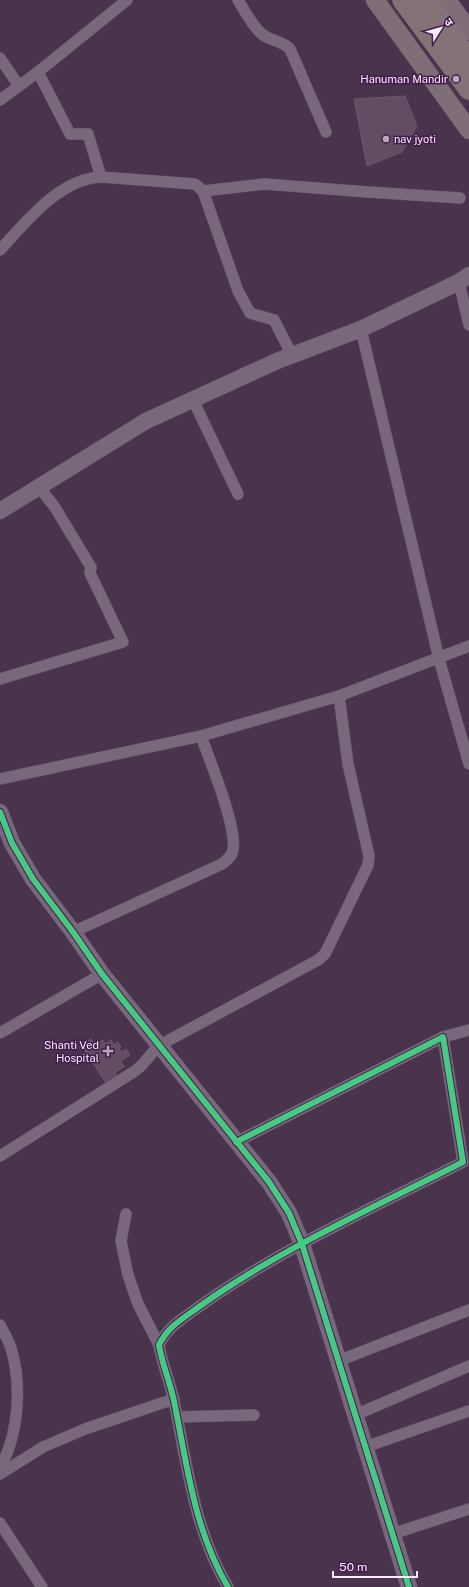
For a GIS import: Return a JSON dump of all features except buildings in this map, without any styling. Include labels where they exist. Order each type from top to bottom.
[{"type":"highway","points":[[403,0],[469,89]]},
{"type":"highway","points":[[425,0],[469,60]]},
{"type":"main road","points":[[375,0],[469,130]]},
{"type":"main road","points":[[446,0],[469,31]]},
{"type":"street","points":[[0,100],[38,72],[127,0]]},
{"type":"street","points":[[238,0],[260,34],[266,38],[285,45],[290,49],[326,132]]},
{"type":"street","points":[[0,58],[19,86]]},
{"type":"street","points":[[38,72],[70,134],[88,134],[101,177]]},
{"type":"street","points":[[0,250],[40,208],[56,195],[87,178],[101,177],[195,184],[203,191],[238,291],[250,313],[274,320],[292,355]]},
{"type":"street","points":[[203,191],[264,184],[460,198]]},
{"type":"street","points":[[0,511],[146,421],[292,355],[361,329],[464,279],[469,325]]},
{"type":"street","points":[[361,329],[439,659],[469,764]]},
{"type":"street","points":[[193,400],[238,494]]},
{"type":"street","points":[[0,679],[124,642],[90,573],[91,567],[54,506],[39,487]]},
{"type":"street","points":[[0,779],[201,736],[339,696],[439,659],[469,646]]},
{"type":"street","points":[[0,1156],[135,1071],[158,1046],[318,960],[325,954],[368,865],[369,856],[369,848],[348,764],[339,696]]},
{"type":"street","points":[[73,932],[222,864],[231,855],[233,839],[230,820],[201,736]]},
{"type":"street","points":[[0,812],[20,858],[33,879],[73,932],[102,974],[158,1046],[269,1182],[289,1213],[302,1244],[409,1587]]},
{"type":"street","points":[[0,1033],[102,974]]},
{"type":"street","points":[[236,1142],[443,1038],[469,1030]]},
{"type":"street","points":[[159,1345],[169,1329],[224,1289],[302,1244],[466,1162],[443,1038]]},
{"type":"street","points":[[126,1214],[121,1241],[128,1275],[138,1304],[159,1345],[174,1399],[192,1497],[212,1557],[228,1587]]},
{"type":"street","points":[[338,1361],[469,1310]]},
{"type":"street","points":[[0,1325],[10,1346],[16,1371],[16,1418],[12,1442],[0,1468]]},
{"type":"street","points":[[355,1415],[469,1366]]},
{"type":"street","points":[[0,1474],[43,1447],[85,1429],[174,1399]]},
{"type":"street","points":[[365,1447],[469,1411]]},
{"type":"street","points":[[177,1417],[254,1415]]},
{"type":"street","points":[[392,1534],[469,1509]]},
{"type":"street","points":[[0,1523],[42,1587]]},
{"type":"cycle path","points":[[0,812],[12,843],[33,879],[73,932],[102,974],[269,1182],[289,1213],[302,1244],[409,1587]]},
{"type":"cycle path","points":[[228,1587],[216,1565],[199,1520],[174,1401],[159,1345],[172,1327],[182,1319],[231,1285],[262,1266],[295,1247],[463,1162],[443,1037],[236,1142]]},
{"type":"place","name":"Hanuman Mandir","points":[[456,79]]},
{"type":"place","name":"nav jyoti","points":[[386,139]]},
{"type":"place","name":"Shanti Ved Hospital","points":[[108,1051]]}]
